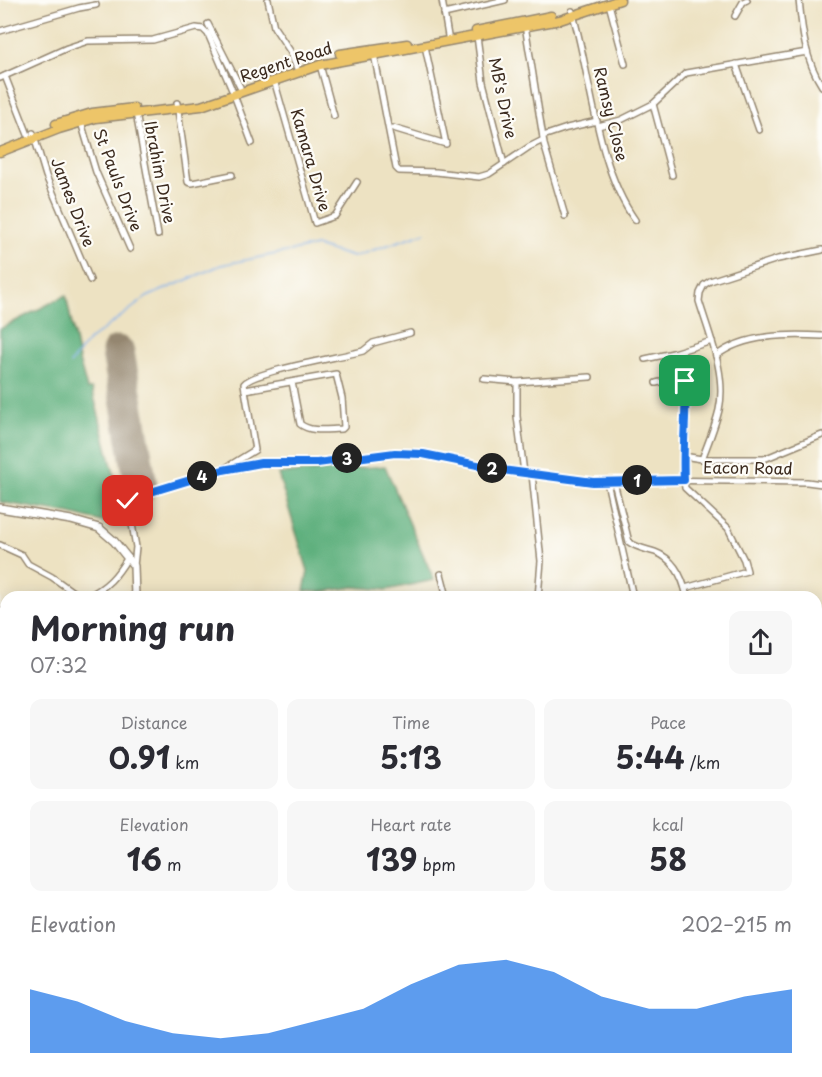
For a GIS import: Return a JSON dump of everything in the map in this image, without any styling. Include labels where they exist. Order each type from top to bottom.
[{"type":"main road","name":"Regent Road","points":[[0,152],[92,113],[201,106],[236,90],[297,68],[344,56],[525,24],[573,14],[606,2],[620,0]]},
{"type":"main road","name":"Regent Road","points":[[236,90],[274,80],[297,68],[320,64],[344,56],[424,46],[525,24]]},
{"type":"main road","name":"Regent Road","points":[[0,146],[81,122],[177,106]]},
{"type":"street","points":[[268,0],[274,27],[290,51],[297,68]]},
{"type":"street","points":[[442,0],[449,39]]},
{"type":"street","points":[[444,14],[505,0]]},
{"type":"street","points":[[735,16],[747,0]]},
{"type":"street","points":[[799,0],[807,52],[813,73],[822,86]]},
{"type":"street","points":[[606,2],[625,63]]},
{"type":"street","points":[[0,31],[96,5]]},
{"type":"street","name":"Ramsy Close","points":[[573,14],[598,124],[617,187],[635,220]]},
{"type":"street","points":[[208,24],[236,90],[252,143]]},
{"type":"street","points":[[525,24],[543,138],[565,216]]},
{"type":"street","points":[[2,77],[67,48],[88,42],[153,40],[196,28],[203,29],[208,34],[236,90]]},
{"type":"street","name":"MB's Drive","points":[[477,36],[483,82],[504,164]]},
{"type":"street","points":[[393,128],[447,144],[424,46]]},
{"type":"street","points":[[374,54],[396,168],[399,171],[436,172],[477,177],[489,174],[543,138],[567,128],[621,120],[653,104],[686,73],[807,52]]},
{"type":"street","points":[[320,64],[334,116]]},
{"type":"street","points":[[736,64],[759,130]]},
{"type":"street","name":"James Drive","points":[[2,77],[31,137],[90,280]]},
{"type":"street","name":"Kamara Drive","points":[[274,80],[315,223],[335,216],[357,182]]},
{"type":"street","points":[[653,104],[672,174]]},
{"type":"street","points":[[177,106],[188,182],[232,176]]},
{"type":"street","name":"Ibrahim Drive","points":[[135,113],[158,235]]},
{"type":"street","name":"St Pauls Drive","points":[[81,122],[96,172],[130,249]]},
{"type":"street","points":[[702,459],[720,408],[721,387],[716,356],[699,301],[704,285],[754,266],[822,250]]},
{"type":"street","points":[[223,470],[255,450],[244,390],[244,384],[253,377],[363,351],[372,343],[410,333]]},
{"type":"street","points":[[716,356],[725,348],[745,341],[774,336],[822,336]]},
{"type":"street","points":[[645,359],[673,354],[712,341]]},
{"type":"street","points":[[244,390],[336,374],[342,398],[344,427],[342,429],[303,427],[300,424],[292,382]]},
{"type":"street","points":[[484,379],[516,382],[590,377]]},
{"type":"street","points":[[656,383],[681,377],[685,381],[683,456],[686,491],[728,528],[747,571],[685,588]]},
{"type":"street","points":[[516,382],[517,416],[524,473]]},
{"type":"street","points":[[683,456],[702,459],[764,459],[822,435]]},
{"type":"street","name":"Eacon Road","points":[[134,566],[136,548],[128,501],[131,498],[223,470],[261,463],[317,463],[395,453],[423,454],[524,473],[610,482],[684,480],[822,484]]},
{"type":"street","points":[[532,474],[541,561],[538,591]]},
{"type":"street","points":[[610,482],[629,542],[666,558],[680,575],[686,591]]},
{"type":"street","points":[[610,482],[632,591]]},
{"type":"street","points":[[0,508],[93,526],[110,536],[134,566],[135,591]]},
{"type":"street","points":[[0,545],[22,555],[28,564],[72,591]]},
{"type":"street","points":[[98,591],[107,586],[128,557]]},
{"type":"street","points":[[441,574],[445,591]]},
{"type":"green space","points":[[66,295],[79,360],[87,389],[92,389],[125,516],[106,523],[71,514],[0,502],[0,329]]},
{"type":"green space","points":[[385,466],[434,580],[387,590],[354,587],[328,591],[304,591],[308,571],[278,474]]},
{"type":"waterway","points":[[70,364],[88,341],[147,297],[221,265],[316,246],[353,257],[426,232]]},
{"type":"runway","points":[[118,352],[141,486]]},
{"type":"route","points":[[128,501],[131,498],[223,470],[261,463],[317,463],[395,453],[423,454],[502,470],[593,482],[684,480],[685,381]]}]
